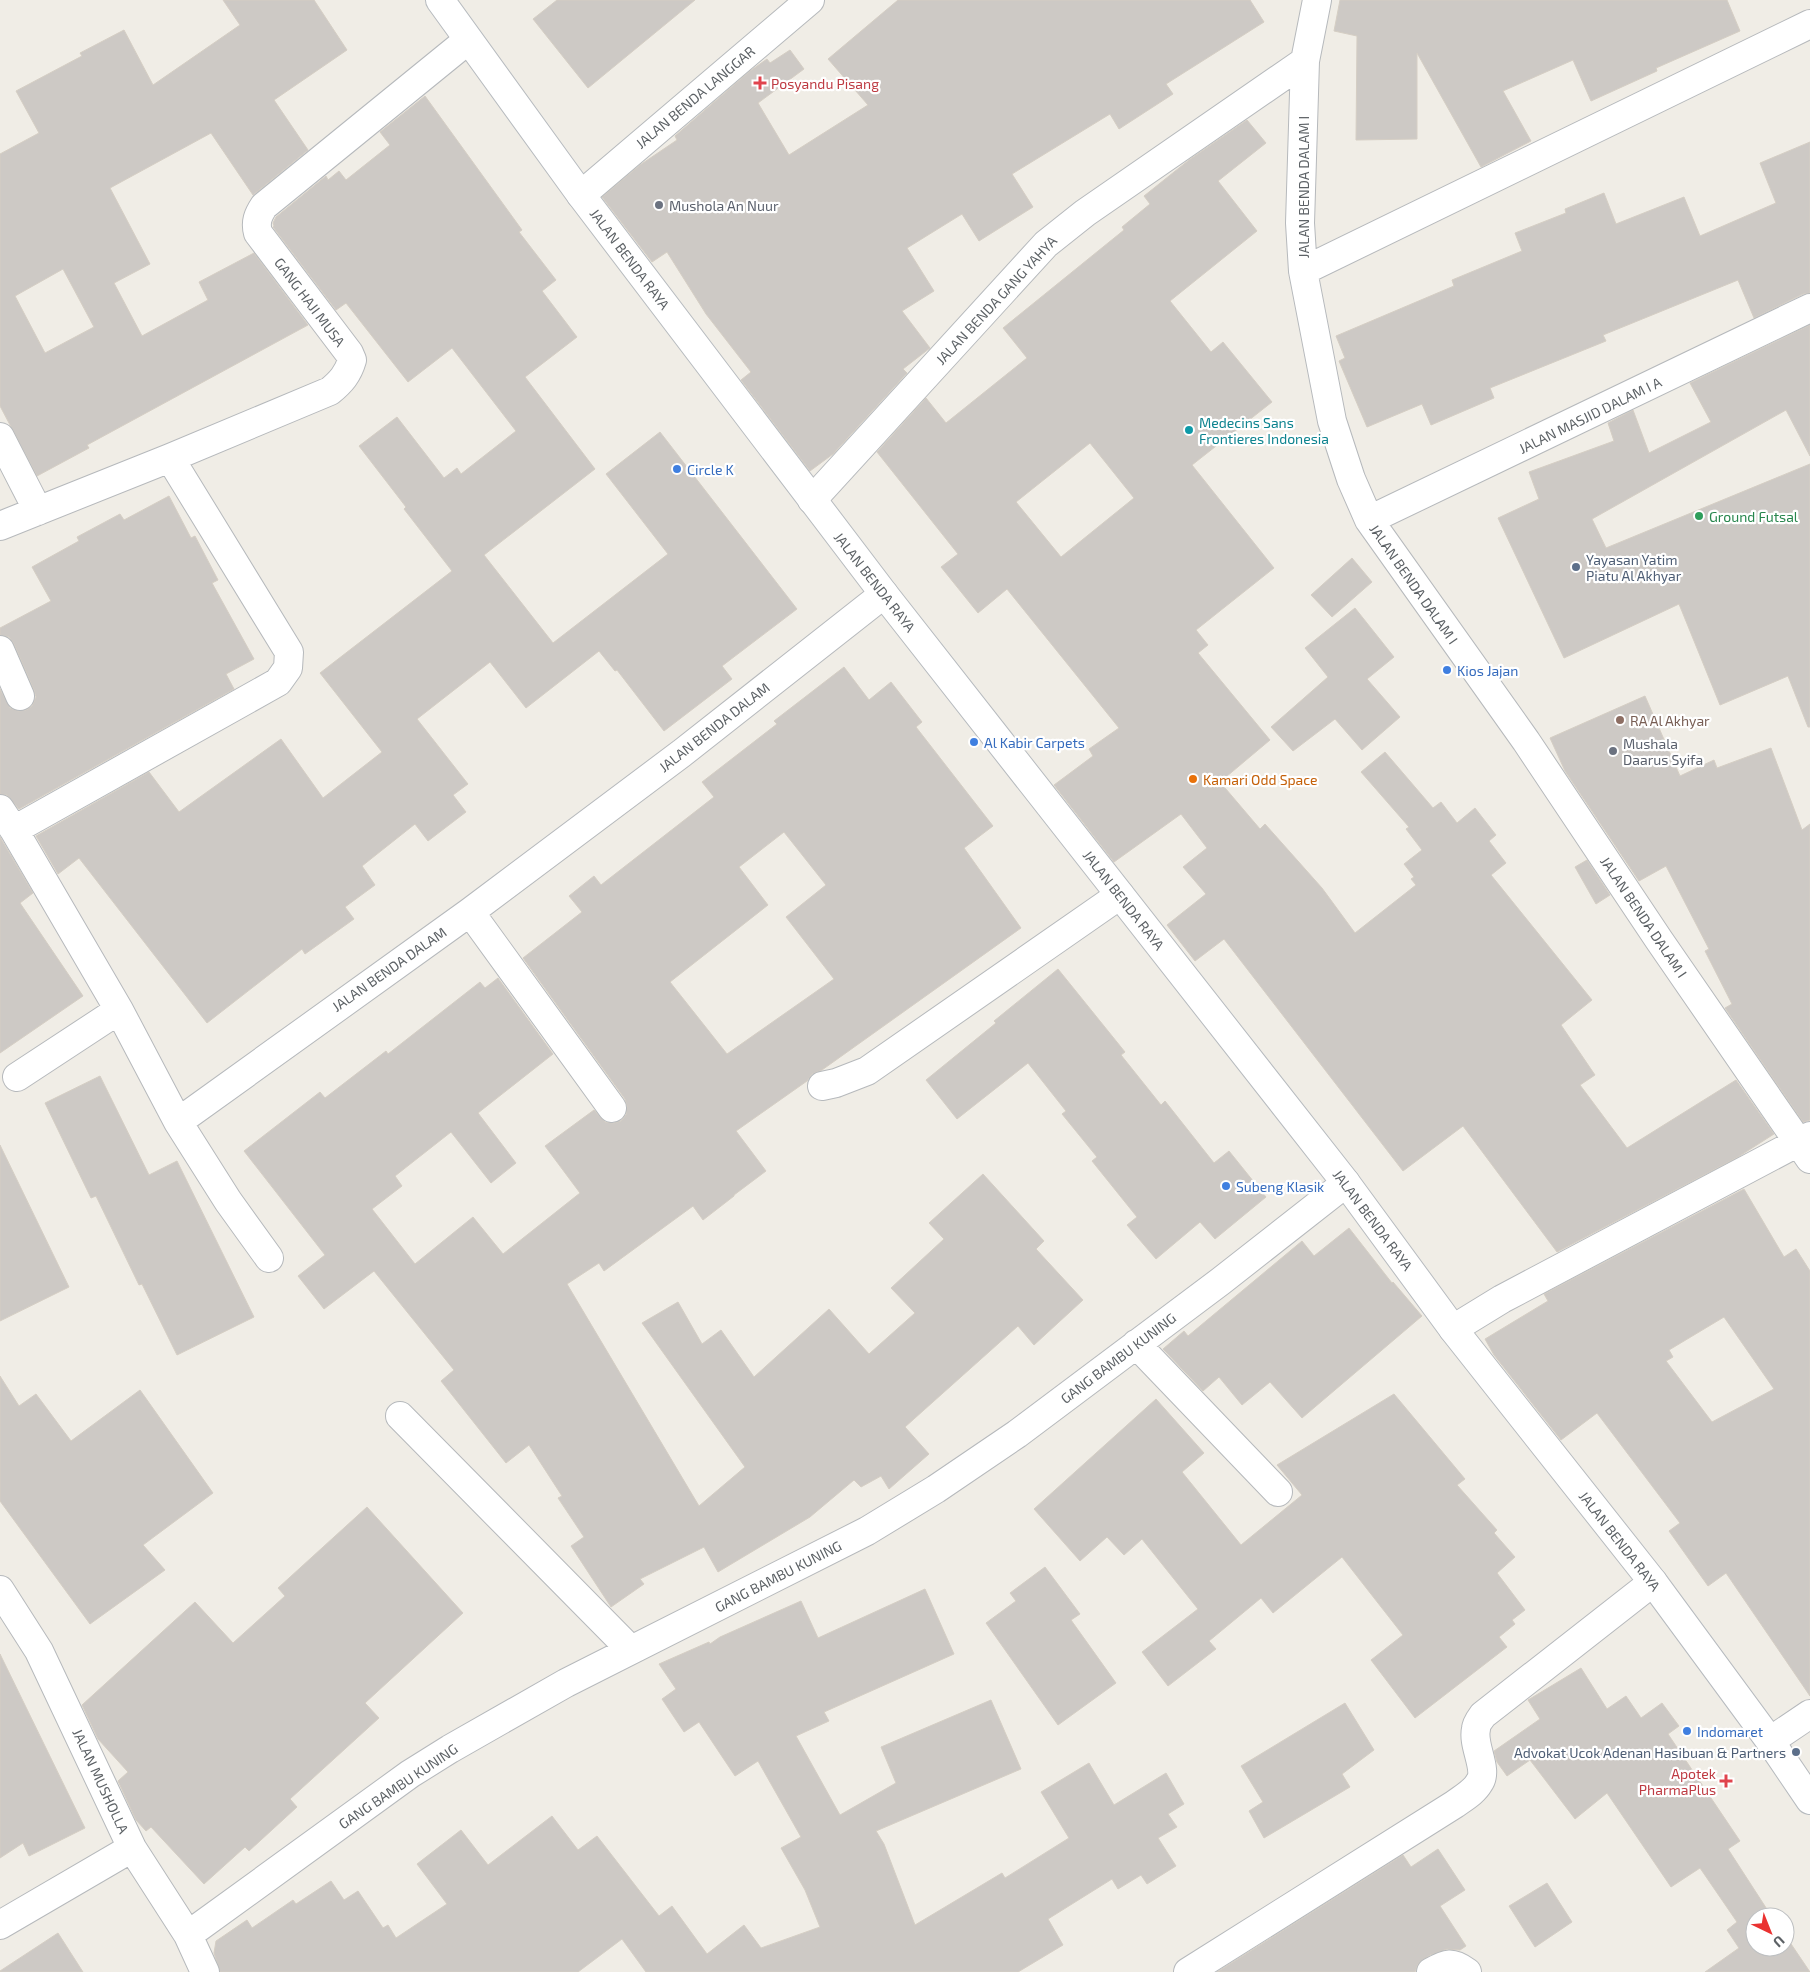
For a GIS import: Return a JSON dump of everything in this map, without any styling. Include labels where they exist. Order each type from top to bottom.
[{"type":"street","name":"JALAN BENDA RAYA","points":[[440,0],[581,195],[884,594],[1346,1183],[1453,1329],[1654,1582],[1770,1741],[1810,1800]]},
{"type":"street","name":"JALAN BENDA LANGGAR","points":[[581,195],[810,0]]},
{"type":"street","name":"JALAN BENDA DALAM I","points":[[1317,0],[1305,60],[1300,223],[1304,271],[1332,421],[1351,479],[1369,520],[1526,741],[1659,940],[1806,1146]]},
{"type":"street","points":[[1304,271],[1810,24]]},
{"type":"street","name":"GANG HAJI MUSA","points":[[0,526],[330,391],[349,372],[352,360],[348,353],[258,233],[256,227],[259,214],[264,206],[468,40]]},
{"type":"street","name":"JALAN BENDA GANG YAHYA","points":[[812,500],[1046,244],[1093,207],[1305,60]]},
{"type":"street","name":"JALAN MASJID DALAM I A","points":[[1369,520],[1810,308]]},
{"type":"street","points":[[0,437],[38,511]]},
{"type":"street","points":[[170,458],[289,652],[288,668],[278,682],[7,819],[119,1010],[178,1122],[228,1200],[269,1258]]},
{"type":"street","name":"JALAN BENDA DALAM","points":[[178,1122],[470,912],[682,753],[884,594]]},
{"type":"street","points":[[0,650],[20,696]]},
{"type":"street","points":[[822,1086],[836,1083],[867,1071],[1120,895]]},
{"type":"street","points":[[470,912],[612,1108]]},
{"type":"street","points":[[17,1077],[119,1010]]},
{"type":"street","points":[[1453,1329],[1502,1299],[1806,1146]]},
{"type":"street","name":"GANG BAMBU KUNING","points":[[188,1934],[410,1774],[516,1711],[631,1650],[867,1531],[936,1489],[1016,1434],[1346,1183]]},
{"type":"street","points":[[1136,1344],[1278,1492]]},
{"type":"street","points":[[400,1416],[449,1468],[631,1650]]},
{"type":"street","points":[[1188,1972],[1455,1804],[1470,1792],[1479,1784],[1483,1776],[1475,1730],[1483,1715],[1654,1582]]},
{"type":"street","name":"JALAN MUSHOLLA","points":[[0,1590],[48,1667],[132,1848],[188,1934],[204,1972]]},
{"type":"street","points":[[1770,1741],[1810,1714]]},
{"type":"street","points":[[0,1925],[132,1848]]},
{"type":"street","points":[[1431,1972],[1447,1964],[1457,1965],[1467,1972]]},
{"type":"building","points":[[223,0],[314,0],[347,50],[274,100],[308,150],[253,195],[211,133],[110,188],[150,264],[114,283],[142,336],[208,300],[199,282],[254,253],[308,325],[87,445],[89,448],[37,476],[0,406],[0,154],[39,133],[16,91],[82,56],[80,53],[124,30],[153,85],[240,25]],"holes":[[[63,269],[94,327],[45,353],[15,296]]]},
{"type":"building","points":[[557,0],[695,0],[588,88],[533,19]]},
{"type":"building","points":[[898,0],[1250,0],[1264,22],[1166,84],[1173,94],[1119,129],[1110,114],[1012,174],[1033,207],[979,241],[962,214],[907,248],[934,291],[902,311],[930,348],[903,369],[907,373],[833,454],[810,471],[741,380],[751,372],[706,314],[667,252],[652,262],[602,197],[640,165],[677,140],[675,136],[750,71],[767,59],[770,63],[790,50],[804,69],[758,103],[789,155],[868,105],[828,59]]},
{"type":"building","points":[[1340,0],[1727,0],[1740,31],[1656,68],[1657,71],[1591,101],[1573,60],[1503,91],[1531,141],[1481,167],[1417,53],[1417,139],[1356,140],[1357,36],[1334,31]]},
{"type":"building","points":[[425,96],[522,230],[519,232],[556,280],[542,291],[577,337],[525,377],[595,469],[484,555],[553,643],[668,554],[606,474],[660,432],[797,609],[722,666],[732,679],[664,731],[617,670],[615,671],[599,651],[526,708],[490,662],[417,719],[468,784],[453,795],[466,812],[428,841],[415,824],[362,866],[375,885],[345,907],[354,919],[305,954],[302,949],[207,1023],[79,858],[58,874],[36,836],[149,772],[179,812],[281,739],[323,798],[382,752],[320,673],[452,571],[404,509],[406,507],[359,446],[397,417],[444,478],[457,468],[461,474],[516,431],[452,348],[408,382],[346,303],[336,310],[273,227],[273,223],[276,217],[326,176],[328,180],[339,171],[346,180],[390,145],[380,132]]},
{"type":"building","points":[[1247,120],[1266,143],[1218,181],[1257,231],[1170,301],[1211,352],[1223,342],[1272,402],[1192,465],[1274,568],[1196,630],[1208,645],[1198,653],[1270,740],[1220,782],[1260,829],[1265,824],[1322,888],[1355,933],[1416,885],[1411,879],[1414,877],[1404,864],[1422,850],[1406,829],[1409,827],[1361,772],[1385,752],[1433,808],[1441,802],[1457,823],[1475,808],[1496,835],[1489,841],[1506,863],[1491,875],[1592,1000],[1561,1025],[1595,1075],[1580,1085],[1627,1148],[1736,1080],[1774,1134],[1738,1157],[1557,1252],[1463,1126],[1403,1171],[1224,939],[1195,961],[1167,925],[1206,894],[1183,867],[1207,848],[1181,814],[1114,862],[1054,785],[1093,756],[1089,749],[1119,728],[1007,589],[978,613],[941,567],[958,554],[877,452],[926,398],[946,423],[1027,358],[1003,328],[1124,230],[1122,227],[1150,204],[1144,196],[1189,160]],"holes":[[[1090,443],[1134,498],[1061,557],[1016,502]]]},
{"type":"building","points":[[1810,142],[1810,293],[1803,294],[1754,318],[1738,280],[1603,335],[1606,341],[1490,388],[1494,398],[1431,425],[1422,404],[1367,427],[1339,361],[1345,358],[1336,336],[1454,286],[1452,280],[1522,251],[1515,233],[1566,213],[1565,209],[1604,193],[1616,224],[1684,197],[1700,236],[1776,203],[1760,163]]},
{"type":"building","points":[[1810,325],[1810,456],[1786,410],[1592,519],[1606,548],[1810,464],[1810,727],[1808,727],[1788,676],[1720,705],[1679,604],[1564,658],[1498,518],[1539,499],[1529,472],[1614,441],[1608,423],[1633,410],[1649,453],[1711,422],[1690,383]]},
{"type":"building","points":[[169,496],[191,538],[195,536],[218,580],[212,583],[254,659],[226,674],[234,689],[19,809],[7,795],[0,794],[0,689],[10,708],[18,711],[26,710],[32,706],[36,697],[14,644],[9,637],[0,635],[0,628],[51,601],[32,567],[79,541],[77,537],[120,514],[124,520]]},
{"type":"building","points":[[1352,558],[1372,582],[1332,617],[1311,595]]},
{"type":"building","points":[[1355,608],[1394,657],[1367,679],[1400,717],[1362,750],[1335,719],[1293,751],[1271,727],[1328,677],[1305,648]]},
{"type":"building","points":[[844,667],[869,700],[891,682],[922,722],[916,727],[993,826],[964,848],[1021,928],[822,1070],[812,1074],[807,1081],[736,1131],[766,1171],[703,1220],[693,1206],[604,1271],[599,1263],[567,1284],[699,1506],[745,1467],[642,1323],[678,1302],[702,1344],[721,1330],[754,1377],[829,1309],[869,1354],[915,1313],[891,1288],[944,1239],[929,1223],[983,1174],[1044,1241],[1036,1249],[1083,1300],[1034,1345],[1018,1326],[905,1427],[929,1454],[889,1489],[881,1476],[861,1487],[854,1480],[810,1517],[718,1572],[704,1547],[640,1579],[644,1584],[611,1607],[571,1546],[584,1537],[558,1498],[562,1496],[529,1445],[506,1463],[441,1381],[454,1370],[374,1271],[324,1309],[298,1276],[325,1255],[244,1151],[320,1092],[325,1098],[386,1051],[388,1054],[480,982],[485,988],[498,978],[553,1054],[478,1113],[516,1163],[491,1183],[451,1132],[395,1176],[402,1186],[372,1209],[415,1264],[473,1217],[503,1254],[580,1193],[545,1146],[594,1110],[605,1122],[614,1123],[621,1121],[626,1115],[627,1106],[625,1099],[523,958],[582,912],[569,896],[594,876],[601,885],[714,797],[702,782],[777,724],[774,721]],"holes":[[[784,832],[826,885],[786,917],[834,979],[727,1054],[670,982],[768,905],[739,867]]]},
{"type":"building","points":[[1645,696],[1680,776],[1714,760],[1717,768],[1771,748],[1802,830],[1810,824],[1810,1120],[1803,1122],[1725,1008],[1732,1004],[1705,951],[1709,949],[1666,866],[1639,881],[1565,771],[1550,738]]},
{"type":"building","points":[[0,837],[33,893],[20,903],[83,996],[0,1053]]},
{"type":"building","points":[[1587,860],[1610,895],[1596,904],[1575,867]]},
{"type":"building","points":[[1058,969],[1125,1052],[1121,1055],[1161,1105],[1165,1101],[1214,1163],[1229,1151],[1266,1197],[1215,1239],[1200,1222],[1156,1259],[1127,1225],[1137,1217],[1092,1161],[1097,1157],[1062,1114],[1066,1111],[1028,1063],[957,1119],[926,1080]]},
{"type":"building","points":[[100,1076],[149,1175],[177,1161],[254,1317],[177,1355],[142,1284],[139,1285],[96,1196],[91,1198],[45,1103]]},
{"type":"building","points":[[0,1145],[69,1287],[0,1321]]},
{"type":"building","points":[[1744,1189],[1784,1257],[1796,1249],[1810,1271],[1810,1696],[1726,1573],[1708,1586],[1669,1531],[1680,1523],[1597,1413],[1561,1440],[1494,1355],[1485,1339],[1548,1301],[1544,1294]],"holes":[[[1724,1317],[1774,1389],[1712,1422],[1666,1361],[1673,1357],[1669,1350]]]},
{"type":"building","points":[[1349,1228],[1392,1283],[1422,1316],[1302,1418],[1270,1382],[1242,1405],[1219,1377],[1203,1391],[1163,1349],[1184,1331],[1188,1336],[1302,1241],[1314,1256]]},
{"type":"building","points":[[0,1376],[19,1406],[36,1394],[71,1441],[140,1390],[213,1493],[143,1545],[165,1570],[90,1624],[0,1501]]},
{"type":"building","points":[[1394,1394],[1465,1479],[1457,1485],[1497,1530],[1494,1533],[1515,1557],[1497,1573],[1525,1610],[1512,1620],[1515,1624],[1499,1637],[1507,1647],[1415,1718],[1371,1660],[1403,1635],[1342,1557],[1273,1613],[1261,1598],[1209,1641],[1216,1649],[1168,1686],[1142,1652],[1198,1609],[1142,1539],[1124,1555],[1107,1537],[1080,1561],[1034,1509],[1156,1399],[1204,1453],[1182,1472],[1241,1545],[1302,1495],[1277,1465]]},
{"type":"building","points":[[367,1507],[463,1613],[365,1703],[379,1718],[290,1799],[297,1807],[249,1851],[245,1847],[204,1884],[151,1827],[146,1831],[136,1820],[118,1781],[128,1772],[98,1739],[82,1705],[195,1602],[233,1643],[285,1596],[278,1588]]},
{"type":"building","points":[[1045,1567],[1080,1614],[1071,1620],[1116,1683],[1058,1725],[986,1623],[1016,1601],[1010,1593]]},
{"type":"building","points":[[925,1589],[954,1654],[824,1712],[829,1721],[796,1736],[840,1815],[896,1783],[881,1747],[991,1700],[1021,1769],[876,1831],[884,1844],[915,1925],[1002,1873],[1005,1878],[1069,1838],[1041,1792],[1089,1763],[1114,1805],[1166,1773],[1184,1804],[1168,1814],[1177,1827],[1158,1838],[1176,1866],[1147,1884],[1141,1875],[1118,1889],[1112,1879],[1048,1919],[1063,1945],[1018,1972],[646,1972],[622,1939],[578,1972],[220,1972],[214,1953],[216,1941],[247,1920],[252,1928],[293,1900],[296,1904],[331,1881],[344,1900],[358,1891],[383,1928],[388,1925],[396,1938],[447,1904],[417,1864],[461,1830],[488,1865],[552,1816],[578,1850],[597,1836],[659,1916],[672,1906],[707,1954],[744,1925],[761,1948],[820,1927],[805,1890],[781,1848],[801,1837],[758,1761],[735,1776],[699,1722],[684,1732],[662,1699],[676,1689],[659,1664],[709,1642],[710,1644],[720,1637],[801,1601],[818,1638]]},
{"type":"building","points":[[0,1654],[85,1828],[29,1856],[23,1843],[0,1858]]},
{"type":"building","points":[[1581,1668],[1607,1709],[1626,1696],[1641,1718],[1662,1703],[1679,1726],[1668,1734],[1740,1841],[1728,1849],[1766,1907],[1745,1907],[1745,1957],[1795,1957],[1795,1950],[1810,1972],[1705,1972],[1739,1948],[1727,1930],[1737,1922],[1700,1868],[1671,1887],[1607,1793],[1575,1819],[1530,1760],[1507,1776],[1497,1762],[1494,1751],[1540,1719],[1528,1700]]},
{"type":"building","points":[[1345,1703],[1374,1750],[1342,1774],[1350,1787],[1264,1838],[1249,1811],[1263,1802],[1241,1766]]},
{"type":"building","points":[[1438,1849],[1465,1890],[1440,1906],[1466,1946],[1460,1950],[1447,1949],[1430,1955],[1418,1964],[1415,1972],[1217,1972],[1403,1855],[1411,1867]]},
{"type":"building","points":[[1547,1883],[1572,1922],[1535,1947],[1509,1906]]},
{"type":"building","points":[[58,1933],[83,1972],[0,1972],[0,1971]]},
{"type":"place","name":"Posyandu Pisang","points":[[760,83]]},
{"type":"place","name":"Mushola An Nuur","points":[[659,205]]},
{"type":"place","name":"Medecins Sans Frontieres Indonesia","points":[[1189,430]]},
{"type":"place","name":"Circle K","points":[[677,469]]},
{"type":"place","name":"Ground Futsal","points":[[1699,516]]},
{"type":"place","name":"Yayasan Yatim Piatu Al Akhyar","points":[[1576,567]]},
{"type":"place","name":"Kios Jajan","points":[[1447,670]]},
{"type":"place","name":"RA Al Akhyar","points":[[1620,720]]},
{"type":"place","name":"Al Kabir Carpets","points":[[974,742]]},
{"type":"place","name":"Mushala Daarus Syifa","points":[[1613,751]]},
{"type":"place","name":"Kamari Odd Space","points":[[1193,779]]},
{"type":"place","name":"Subeng Klasik","points":[[1226,1186]]},
{"type":"place","name":"Indomaret","points":[[1687,1731]]},
{"type":"place","name":"Advokat Ucok Adenan Hasibuan & Partners","points":[[1796,1752]]},
{"type":"place","name":"Apotek PharmaPlus","points":[[1726,1781]]}]
